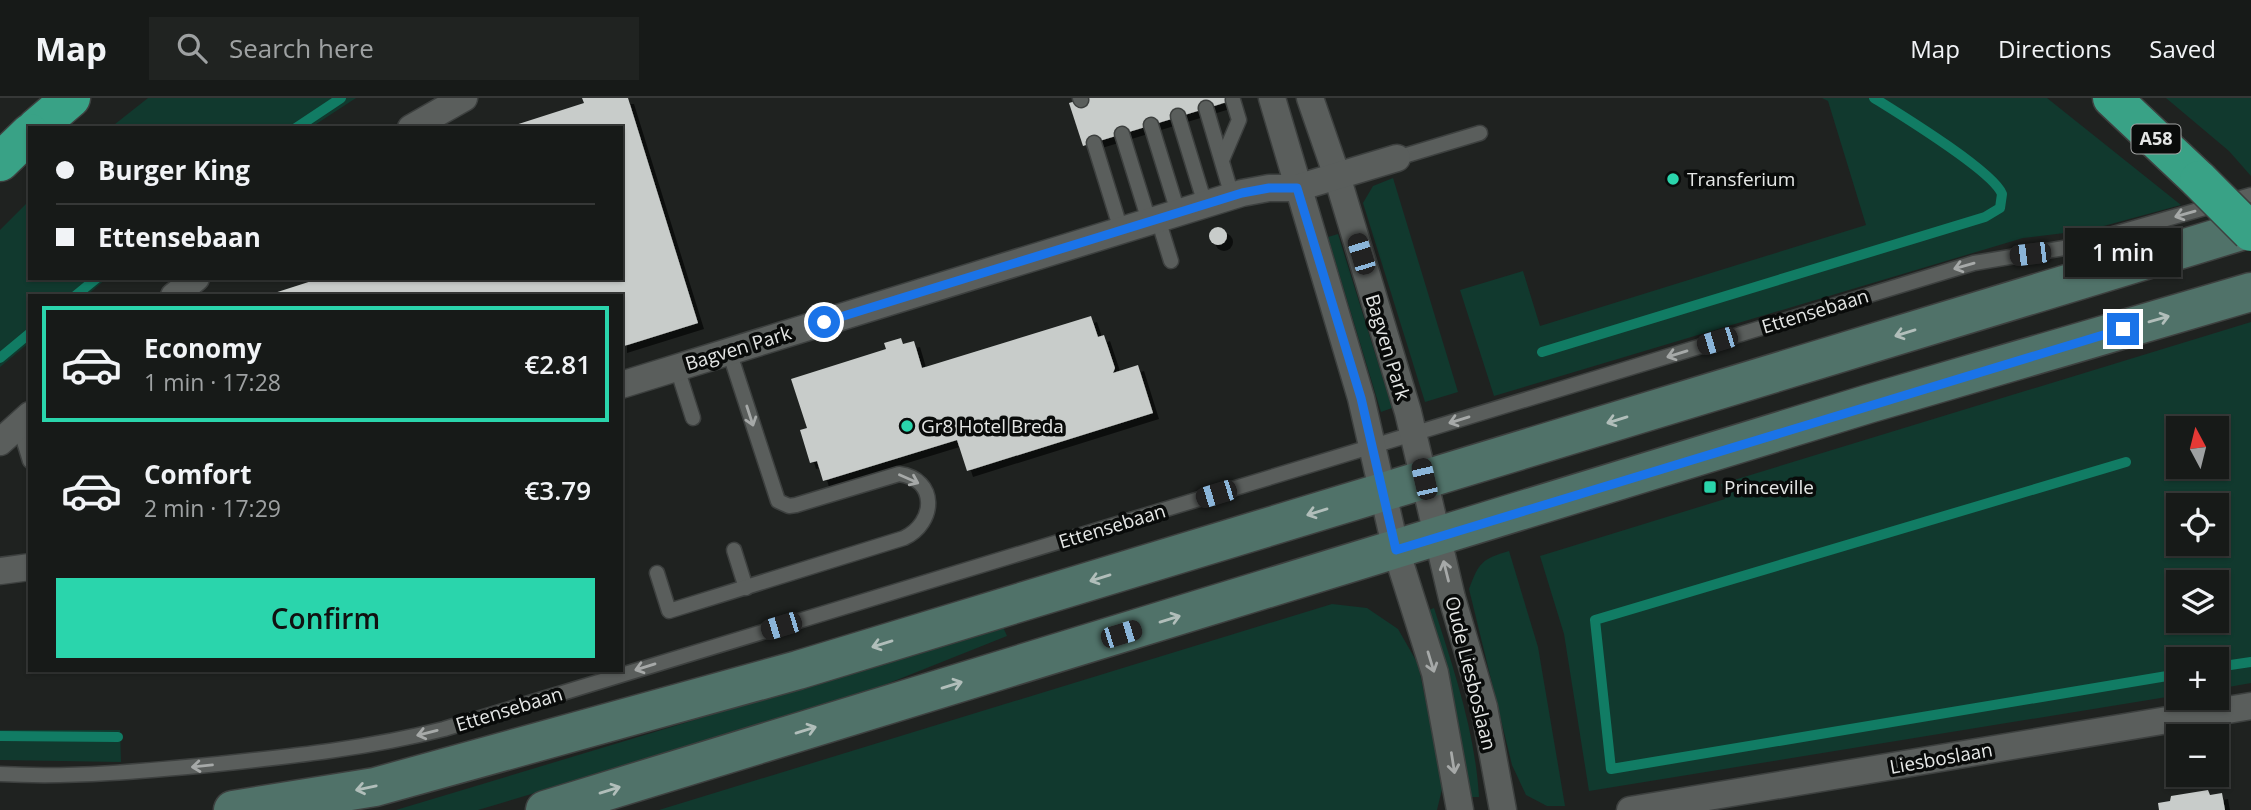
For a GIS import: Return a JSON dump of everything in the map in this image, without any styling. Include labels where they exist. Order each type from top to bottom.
[{"type":"highway","points":[[39,126],[71,98]]},
{"type":"highway","name":"A58","points":[[2112,98],[2251,230]]},
{"type":"main road","name":"Ettensebaan","points":[[233,810],[375,786],[491,757],[799,670],[2251,230]]},
{"type":"main road","points":[[545,810],[1855,408],[2251,292]]},
{"type":"street","points":[[415,126],[464,98]]},
{"type":"street","points":[[1272,98],[1361,398],[1383,492]]},
{"type":"street","name":"Bagven Park","points":[[1310,98],[1337,176],[1424,479]]},
{"type":"street","name":"Bagven Park","points":[[623,384],[1205,204],[1269,188],[1297,188],[1397,158]]},
{"type":"street","points":[[176,294],[193,280]]},
{"type":"street","name":"Oude Liesboslaan","points":[[1424,479],[1437,537],[1484,708],[1503,810]]},
{"type":"street","name":"Oude Liesboslaan","points":[[1383,492],[1396,550],[1435,673],[1448,729],[1460,810]]},
{"type":"street","points":[[0,571],[28,567]]},
{"type":"street","name":"Liesboslaan","points":[[1630,810],[2251,706]]},
{"type":"lane","points":[[1222,160],[1239,120],[1233,100]]},
{"type":"lane","points":[[1206,108],[1233,196]]},
{"type":"lane","points":[[1178,116],[1205,204]]},
{"type":"lane","points":[[1151,125],[1162,218],[1171,261]]},
{"type":"lane","name":"Bagven Park","points":[[1397,158],[1480,133]]},
{"type":"lane","points":[[1122,134],[1162,218]]},
{"type":"lane","points":[[1094,143],[1121,230]]},
{"type":"lane","name":"Ettensebaan","points":[[0,774],[75,775],[274,759],[411,737],[1974,262],[2064,248],[2251,195]]},
{"type":"lane","points":[[657,573],[669,611],[904,538],[925,523],[928,505],[925,492],[917,481],[898,474],[796,505],[783,505],[775,495],[729,351]]},
{"type":"lane","name":"Bagven Park","points":[[677,368],[693,418]]},
{"type":"lane","points":[[16,427],[28,456]]},
{"type":"lane","points":[[734,550],[746,587]]},
{"type":"green space","points":[[148,98],[356,98],[313,126],[113,126]]},
{"type":"green space","points":[[1822,98],[2047,98],[2181,205],[2089,230],[2023,238],[1494,396],[1460,290],[1523,271],[1540,326],[1866,225],[1828,101]]},
{"type":"green space","points":[[2166,98],[2251,98],[2251,176],[2229,151]]},
{"type":"green space","points":[[1393,178],[1458,392],[1425,402],[1363,203],[1373,186]]},
{"type":"green space","points":[[28,202],[28,280],[105,280],[88,294],[28,294],[28,344],[0,367],[0,230]]},
{"type":"green space","points":[[1338,234],[1392,408],[1381,412],[1328,237]]},
{"type":"green space","points":[[2251,322],[2251,683],[2229,687],[2229,647],[2166,647],[2166,697],[1589,791],[1564,634],[1540,556],[1725,499],[1721,484]]},
{"type":"green space","points":[[1509,551],[1538,647],[1565,806],[1547,806],[1526,795],[1512,765],[1469,589],[1479,567],[1487,559]]},
{"type":"green space","points":[[1332,604],[1367,608],[1398,629],[1418,664],[1443,785],[1437,810],[659,810]]},
{"type":"green space","points":[[1434,608],[1468,725],[1479,797],[1468,797],[1426,611]]},
{"type":"green space","points":[[1003,627],[1007,636],[849,699],[478,810],[396,810]]},
{"type":"green space","points":[[0,730],[120,730],[121,762],[0,760]]},
{"type":"building","points":[[582,98],[628,98],[698,323],[623,346],[623,294],[271,294],[315,280],[623,280],[623,126],[512,126],[584,103]]},
{"type":"building","points":[[1086,98],[1237,99],[1083,146],[1069,103]]},
{"type":"building","points":[[1218,227],[1224,230],[1227,236],[1224,242],[1218,245],[1212,242],[1209,236],[1212,230]]},
{"type":"building","points":[[1091,316],[1098,337],[1104,335],[1115,368],[1113,373],[1138,365],[1153,413],[967,471],[957,440],[823,481],[817,461],[810,463],[800,430],[807,428],[791,379],[886,349],[884,343],[901,338],[903,344],[914,341],[922,368]]},
{"type":"building","points":[[2208,790],[2210,795],[2222,793],[2225,810],[2159,810],[2158,803],[2170,801],[2171,796]]},
{"type":"waterway","points":[[299,126],[341,98]]},
{"type":"waterway","points":[[1542,352],[1985,217],[2000,208],[2002,194],[1982,171],[1874,98]]},
{"type":"waterway","points":[[77,294],[95,280]]},
{"type":"waterway","points":[[0,358],[28,335]]},
{"type":"waterway","points":[[2126,462],[1595,620],[1611,769],[2166,676]]},
{"type":"waterway","points":[[2229,665],[2251,662]]},
{"type":"waterway","points":[[0,736],[118,737]]},
{"type":"place","name":"Transferium","points":[[1673,179]]},
{"type":"place","name":"Gr8 Hotel Breda","points":[[907,426]]},
{"type":"place","name":"Princeville","points":[[1710,487]]},
{"type":"route","points":[[824,322],[1242,193],[1269,188],[1297,188],[1361,398],[1396,550],[1868,404],[2123,329]]}]
